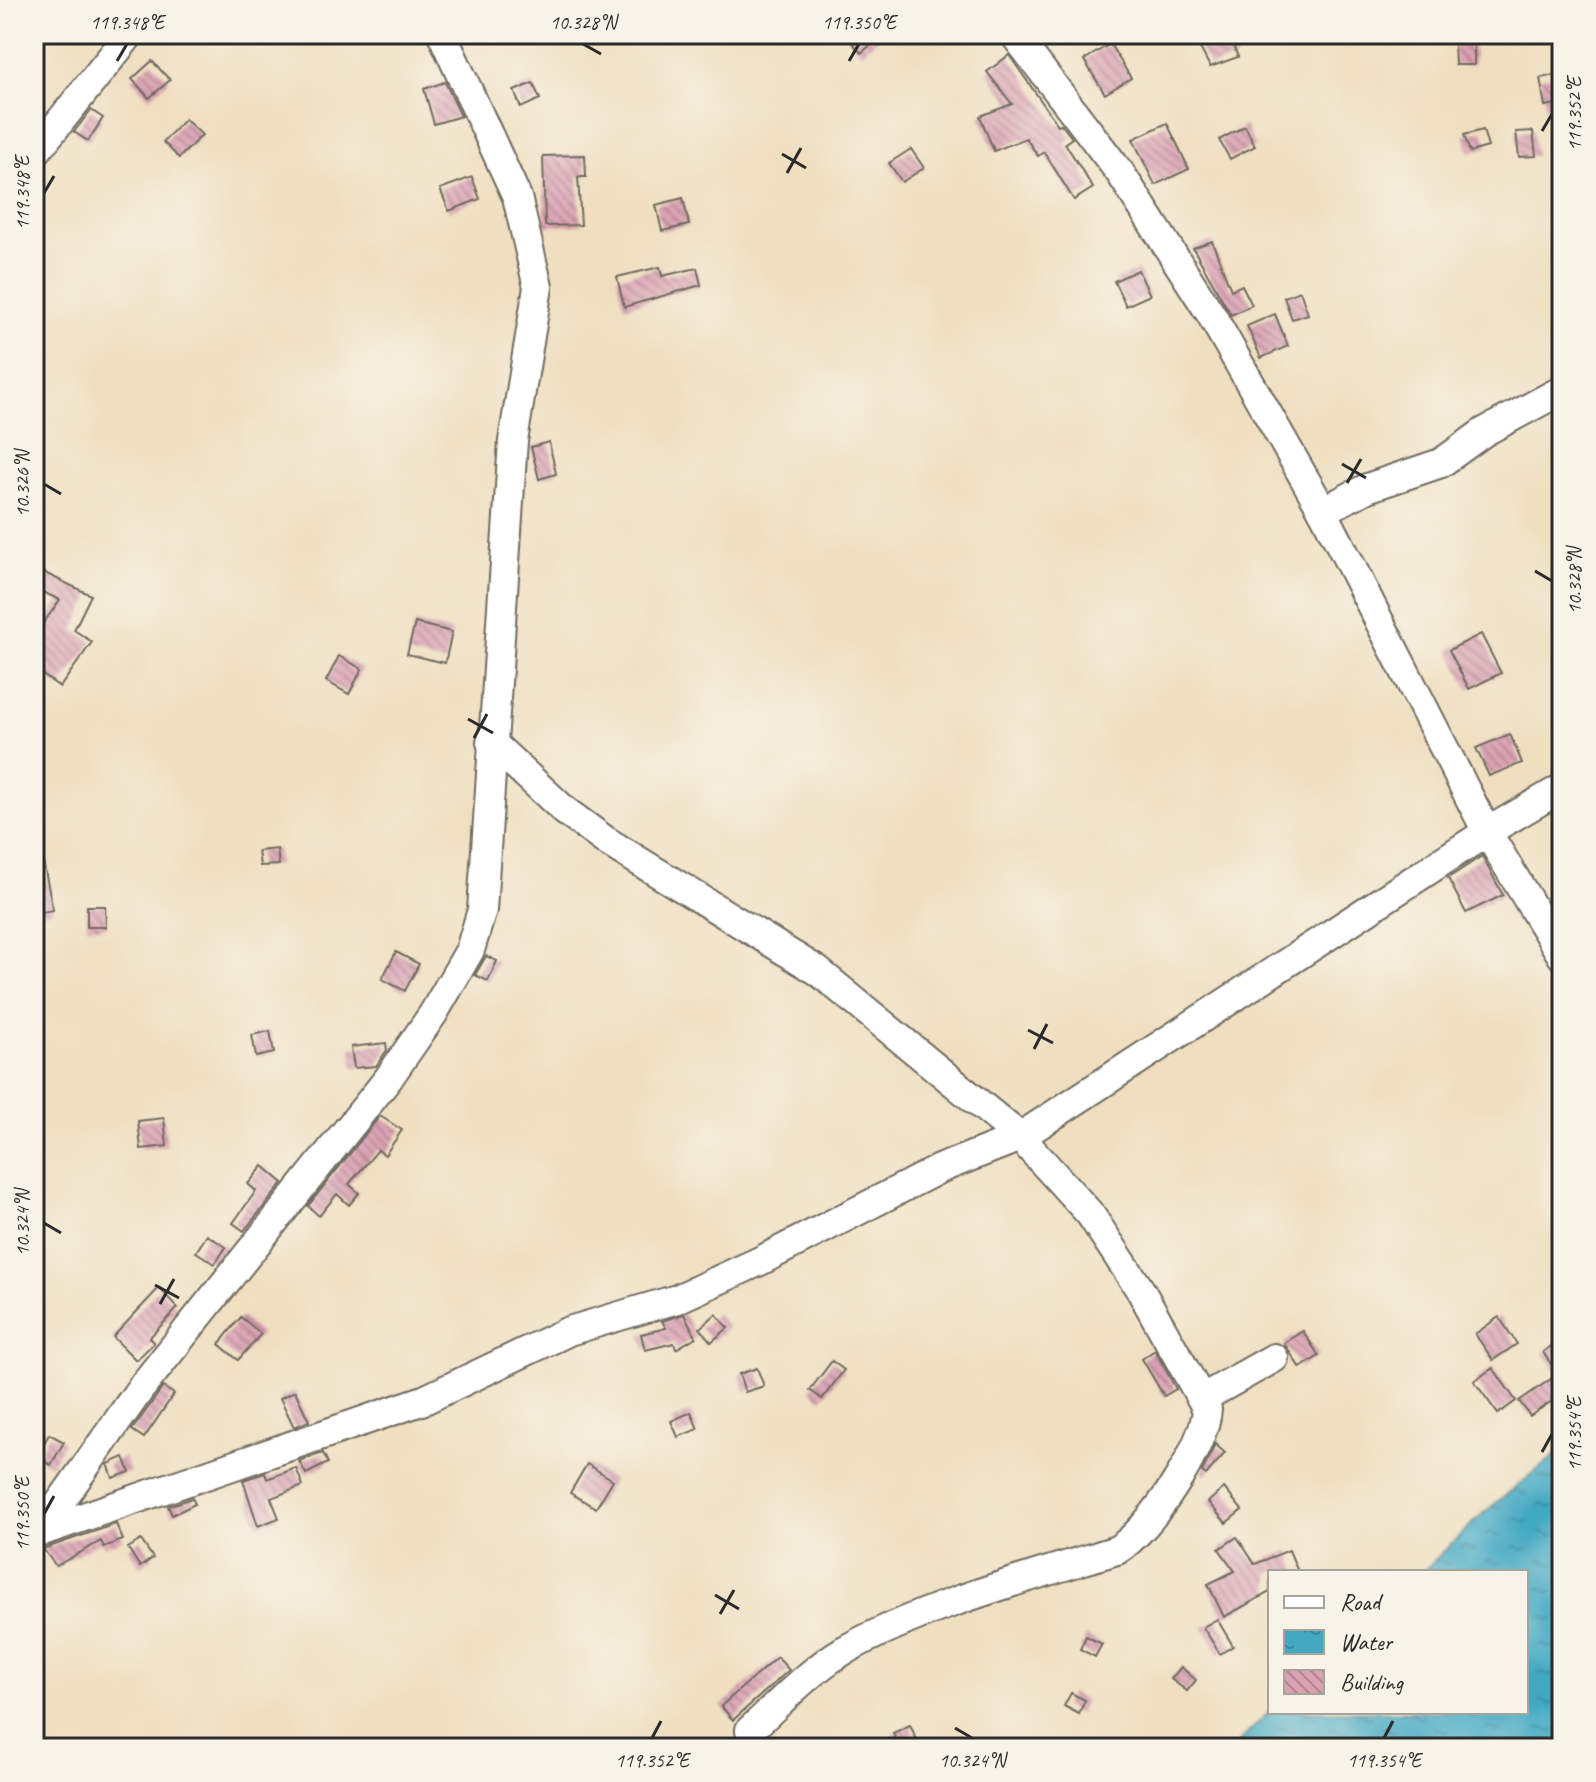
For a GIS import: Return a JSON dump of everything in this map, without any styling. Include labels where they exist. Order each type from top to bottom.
[{"type":"street","points":[[34,154],[130,34]]},
{"type":"street","points":[[37,1533],[141,1388],[388,1079],[433,1014],[470,950],[482,910],[513,441],[538,287],[517,197],[442,34]]},
{"type":"street","points":[[1014,34],[1137,199],[1212,316],[1323,511],[1487,832],[1562,956]]},
{"type":"street","points":[[1323,511],[1367,488],[1441,463],[1484,432],[1562,390]]},
{"type":"street","points":[[491,742],[565,811],[606,841],[818,971],[1020,1137],[1090,1214],[1141,1291],[1203,1398],[1206,1421],[1201,1435],[1151,1521],[1135,1539],[1117,1550],[883,1630],[841,1653],[804,1680],[750,1730]]},
{"type":"street","points":[[37,1533],[424,1400],[569,1331],[677,1299],[760,1261],[939,1169],[1020,1137],[1487,832],[1562,788]]},
{"type":"street","points":[[1203,1398],[1274,1358]]},
{"type":"water","points":[[1562,1450],[1562,1748],[1233,1748],[1268,1713],[1528,1714],[1528,1570],[1424,1570],[1486,1511]]},
{"type":"building","points":[[845,34],[884,34],[861,53]]},
{"type":"building","points":[[1228,34],[1238,57],[1210,67],[1199,46]]},
{"type":"building","points":[[1454,42],[1474,42],[1474,65],[1455,65]]},
{"type":"building","points":[[1110,44],[1131,78],[1105,94],[1084,60]]},
{"type":"building","points":[[1009,55],[1058,125],[1061,124],[1072,138],[1065,143],[1093,188],[1074,200],[1044,152],[1038,156],[1026,138],[994,151],[980,116],[1012,104],[987,72]]},
{"type":"building","points":[[152,61],[170,80],[149,98],[132,79]]},
{"type":"building","points":[[1562,74],[1562,103],[1545,106],[1540,78]]},
{"type":"building","points":[[445,82],[461,116],[434,124],[424,89]]},
{"type":"building","points":[[533,83],[540,99],[521,108],[514,91]]},
{"type":"building","points":[[91,110],[103,118],[88,141],[74,132]]},
{"type":"building","points":[[185,119],[202,135],[179,158],[163,142]]},
{"type":"building","points":[[1167,123],[1189,169],[1155,185],[1133,139]]},
{"type":"building","points":[[1245,126],[1255,146],[1230,159],[1219,140]]},
{"type":"building","points":[[1483,130],[1488,147],[1470,152],[1464,135]]},
{"type":"building","points":[[1533,131],[1536,156],[1519,157],[1516,132]]},
{"type":"building","points":[[911,149],[924,168],[902,182],[889,163]]},
{"type":"building","points":[[585,155],[586,177],[578,177],[581,225],[545,226],[543,156]]},
{"type":"building","points":[[472,177],[480,199],[449,211],[440,189]]},
{"type":"building","points":[[683,198],[689,225],[662,231],[656,205]]},
{"type":"building","points":[[1212,241],[1231,290],[1242,285],[1252,305],[1231,315],[1193,248]]},
{"type":"building","points":[[660,267],[662,276],[697,268],[701,285],[624,307],[617,277]]},
{"type":"building","points":[[1138,270],[1150,295],[1126,306],[1114,281]]},
{"type":"building","points":[[1300,291],[1308,314],[1292,319],[1284,297]]},
{"type":"building","points":[[1275,314],[1288,346],[1261,358],[1247,326]]},
{"type":"building","points":[[549,442],[556,474],[539,479],[531,447]]},
{"type":"building","points":[[34,568],[91,595],[74,630],[92,642],[60,687],[34,669],[34,636],[60,600],[34,588]]},
{"type":"building","points":[[415,623],[452,632],[445,663],[407,654]]},
{"type":"building","points":[[1481,634],[1501,673],[1469,689],[1449,650]]},
{"type":"building","points":[[339,656],[362,669],[349,694],[326,681]]},
{"type":"building","points":[[1510,734],[1522,763],[1489,776],[1476,748]]},
{"type":"building","points":[[277,849],[279,865],[260,866],[258,851]]},
{"type":"building","points":[[41,851],[53,910],[34,914],[34,852]]},
{"type":"building","points":[[1482,856],[1503,895],[1466,913],[1448,878]]},
{"type":"building","points":[[87,906],[105,906],[106,927],[87,927]]},
{"type":"building","points":[[396,952],[419,964],[405,991],[382,979]]},
{"type":"building","points":[[486,956],[497,961],[488,981],[475,975]]},
{"type":"building","points":[[270,1031],[274,1053],[256,1057],[252,1035]]},
{"type":"building","points":[[386,1043],[387,1050],[376,1066],[354,1068],[351,1047]]},
{"type":"building","points":[[380,1116],[402,1130],[385,1155],[378,1150],[349,1184],[359,1193],[349,1205],[337,1194],[319,1216],[308,1206]]},
{"type":"building","points":[[164,1118],[167,1146],[141,1149],[138,1121]]},
{"type":"building","points":[[263,1166],[283,1183],[244,1231],[233,1223],[256,1191],[248,1184]]},
{"type":"building","points":[[207,1235],[226,1247],[215,1264],[196,1252]]},
{"type":"building","points":[[159,1288],[178,1308],[149,1338],[154,1343],[136,1360],[113,1337]]},
{"type":"building","points":[[684,1314],[696,1337],[676,1349],[674,1343],[645,1350],[641,1334],[666,1328],[662,1321]]},
{"type":"building","points":[[716,1314],[728,1328],[711,1342],[700,1328]]},
{"type":"building","points":[[241,1317],[261,1334],[238,1360],[219,1344]]},
{"type":"building","points":[[1499,1317],[1517,1344],[1493,1360],[1475,1334]]},
{"type":"building","points":[[1303,1331],[1319,1356],[1300,1368],[1284,1343]]},
{"type":"building","points":[[1562,1338],[1562,1394],[1530,1416],[1519,1401],[1558,1374],[1543,1352]]},
{"type":"building","points":[[1155,1350],[1176,1389],[1164,1396],[1142,1359]]},
{"type":"building","points":[[832,1361],[844,1370],[822,1399],[810,1390]]},
{"type":"building","points":[[757,1368],[764,1386],[745,1392],[739,1374]]},
{"type":"building","points":[[1493,1368],[1516,1401],[1498,1414],[1474,1381]]},
{"type":"building","points":[[163,1387],[174,1394],[144,1438],[132,1430]]},
{"type":"building","points":[[295,1391],[309,1421],[294,1427],[280,1398]]},
{"type":"building","points":[[691,1412],[698,1429],[678,1437],[671,1421]]},
{"type":"building","points":[[49,1434],[64,1442],[51,1465],[37,1457]]},
{"type":"building","points":[[1215,1444],[1225,1453],[1206,1475],[1202,1472]]},
{"type":"building","points":[[323,1453],[328,1463],[306,1474],[299,1461]]},
{"type":"building","points":[[124,1457],[130,1472],[113,1478],[108,1464]]},
{"type":"building","points":[[587,1464],[613,1480],[596,1508],[570,1493]]},
{"type":"building","points":[[296,1468],[303,1486],[271,1498],[279,1518],[258,1526],[243,1480],[265,1473],[267,1479]]},
{"type":"building","points":[[1224,1488],[1242,1510],[1226,1523],[1208,1502]]},
{"type":"building","points":[[192,1498],[195,1504],[172,1515],[168,1506]]},
{"type":"building","points":[[116,1524],[123,1540],[104,1547],[101,1541],[56,1566],[43,1549]]},
{"type":"building","points":[[1237,1537],[1255,1564],[1289,1550],[1297,1570],[1268,1570],[1268,1593],[1224,1617],[1208,1584],[1235,1571],[1219,1549]]},
{"type":"building","points":[[141,1540],[153,1558],[140,1567],[128,1548]]},
{"type":"building","points":[[1217,1619],[1233,1646],[1220,1654],[1203,1627]]},
{"type":"building","points":[[1086,1636],[1102,1644],[1095,1657],[1080,1649]]},
{"type":"building","points":[[777,1657],[789,1670],[733,1720],[721,1706]]},
{"type":"building","points":[[1181,1667],[1196,1680],[1187,1691],[1171,1679]]},
{"type":"building","points":[[1071,1693],[1085,1700],[1079,1714],[1064,1706]]},
{"type":"building","points":[[910,1725],[921,1748],[900,1748],[893,1733]]}]
